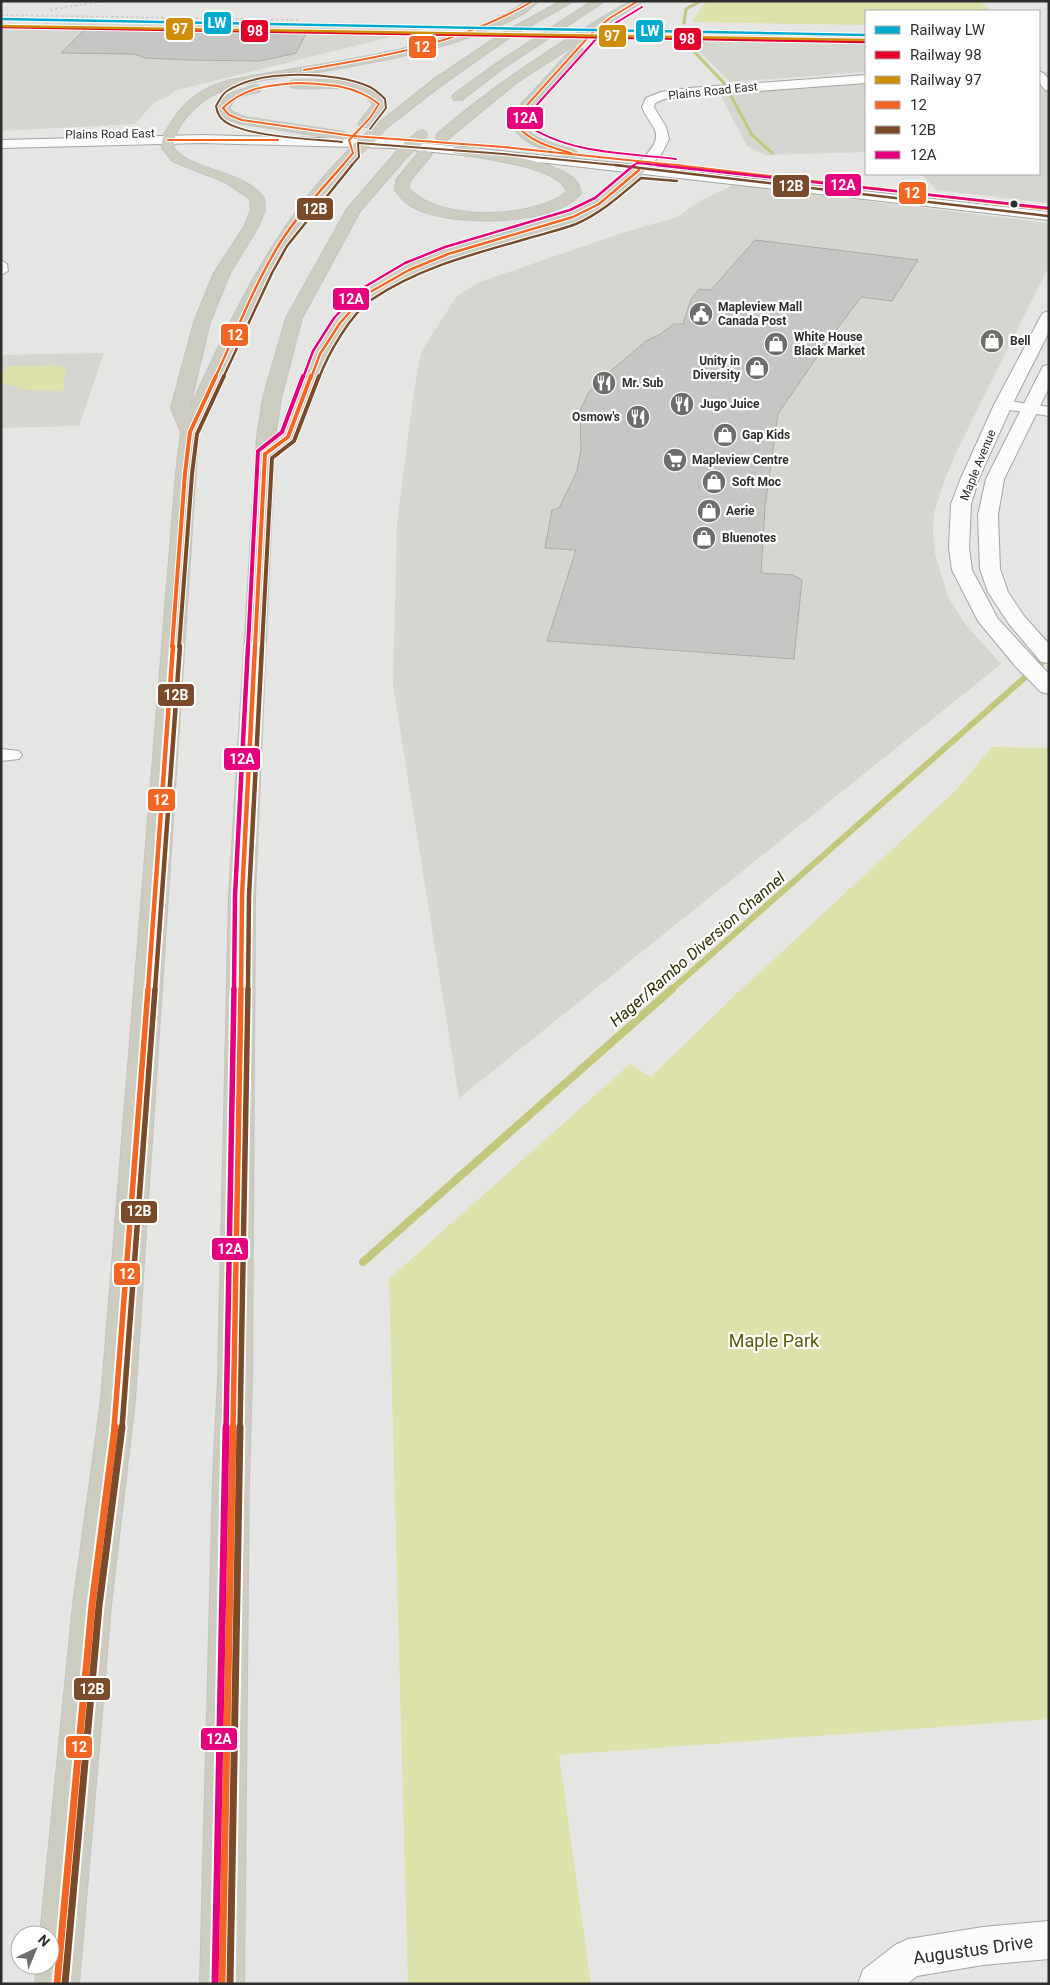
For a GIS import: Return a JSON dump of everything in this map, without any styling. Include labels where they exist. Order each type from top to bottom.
[{"type":"highway","points":[[190,432],[180,408],[202,322],[222,273],[251,227],[258,210],[257,198],[244,186],[173,156],[168,149],[170,136],[189,105],[206,93],[219,87],[395,54],[463,35],[510,16],[533,1]]},
{"type":"highway","points":[[58,1984],[92,1605],[118,1400],[190,432],[225,353],[280,242],[328,181],[352,146],[552,1]]},
{"type":"highway","points":[[505,36],[569,1]]},
{"type":"highway","points":[[449,105],[498,67],[600,1]]},
{"type":"highway","points":[[222,1984],[231,1489],[235,1377],[242,896],[265,454],[272,398],[294,318],[354,209],[403,153],[439,122],[563,37],[622,1]]},
{"type":"highway","points":[[458,150],[556,172],[575,186],[574,193],[570,198],[557,205],[524,214],[473,216],[436,210],[415,203],[402,190],[403,180],[425,154],[442,137],[494,94],[638,1]]},
{"type":"highway","points":[[570,153],[528,137],[518,128],[516,121],[518,115],[582,38]]},
{"type":"highway","points":[[295,84],[338,85],[368,92],[379,104],[349,140],[352,146],[242,120],[229,115],[223,108],[223,105],[236,95],[261,87],[295,84]]},
{"type":"highway","points":[[265,454],[288,437],[320,354],[340,323],[365,295],[409,270],[448,254],[591,210],[642,166]]},
{"type":"main road","points":[[1041,69],[1049,87]]},
{"type":"main road","name":"Plains Road East","points":[[642,166],[659,148],[664,138],[663,132],[648,107],[648,102],[658,97],[703,90],[865,79]]},
{"type":"main road","name":"Plains Road East","points":[[1,144],[264,133],[352,146],[449,142],[570,153],[642,166]]},
{"type":"main road","name":"Plains Road East","points":[[1,138],[70,134],[351,142],[642,166]]},
{"type":"main road","points":[[642,166],[1049,208]]},
{"type":"main road","points":[[642,166],[1049,218]]},
{"type":"main road","name":"Maple Avenue","points":[[1037,656],[989,620],[962,570],[959,548],[962,504],[970,478],[1003,405],[1049,316]]},
{"type":"main road","name":"Maple Avenue","points":[[1045,684],[1037,656],[998,592],[990,569],[988,515],[993,488],[1011,443],[1039,411],[1049,370]]},
{"type":"street","points":[[1,264],[1,271]]},
{"type":"street","points":[[1003,405],[1039,411]]},
{"type":"street","name":"Augustus Drive","points":[[877,1984],[908,1958],[983,1946],[1049,1940]]},
{"type":"shaded area","points":[[44,23],[423,29],[174,91],[168,97],[155,102],[135,124],[1,131],[1,25],[42,25]]},
{"type":"shaded area","points":[[693,34],[865,36],[865,72],[730,82],[689,41]]},
{"type":"shaded area","points":[[1049,72],[1049,203],[936,190],[922,175],[1040,175],[1040,73]]},
{"type":"shaded area","points":[[865,84],[865,152],[765,155],[747,146],[719,93]]},
{"type":"shaded area","points":[[733,185],[1049,223],[1049,266],[957,451],[934,513],[935,553],[948,597],[966,625],[1001,664],[459,1098],[393,685],[397,523],[413,398],[421,352],[456,297],[477,283],[622,233],[677,217],[702,200]]},
{"type":"shaded area","points":[[104,353],[79,426],[1,428],[1,355]]},
{"type":"green space","points":[[711,1],[980,1],[989,10],[865,10],[865,25],[692,22],[704,4]]},
{"type":"green space","points":[[57,365],[66,368],[63,391],[24,390],[1,382],[2,375],[8,366]]},
{"type":"green space","name":"Maple Park","points":[[992,747],[1049,748],[1049,1719],[559,1755],[591,1984],[408,1984],[389,1279],[630,1064],[651,1077],[731,999],[955,791]]},
{"type":"building","points":[[88,26],[308,30],[296,53],[260,61],[145,58],[134,54],[61,53]]},
{"type":"building","name":"Mapleview Centre","points":[[755,240],[918,260],[892,301],[861,297],[825,345],[778,414],[765,506],[761,573],[793,575],[802,580],[794,659],[547,641],[576,550],[545,548],[552,510],[559,508],[577,471],[581,449],[580,411],[589,392],[600,380],[646,341],[659,335],[674,324],[683,324],[691,299],[699,289],[711,290]]},
{"type":"waterway","points":[[684,23],[686,9],[701,1]]},
{"type":"waterway","points":[[683,35],[683,40],[724,83]]},
{"type":"waterway","points":[[730,94],[752,135],[772,153]]},
{"type":"waterway","name":"Hager/Rambo Diversion Channel","points":[[671,990],[1048,657]]},
{"type":"waterway","name":"Hager/Rambo Diversion Channel","points":[[363,1262],[672,989]]},
{"type":"railway","points":[[50,10],[102,1]]},
{"type":"railway","points":[[1,15],[298,20]]},
{"type":"rail line","name":"LW","points":[[1,19],[865,35]]},
{"type":"rail line","name":"97","points":[[1,26],[865,40]]},
{"type":"rail line","name":"98","points":[[1,27],[865,42]]},
{"type":"transit line","name":"12","points":[[304,70],[422,48],[479,29],[533,1]]},
{"type":"transit line","name":"12","points":[[571,153],[541,144],[527,136],[516,125],[518,115],[592,33],[610,18],[638,1]]},
{"type":"transit line","name":"12A","points":[[642,7],[614,24],[597,38],[525,118],[524,123],[554,140],[574,145],[596,150],[676,159]]},
{"type":"transit line","name":"12B","points":[[342,142],[282,136],[249,130],[226,122],[218,113],[216,106],[227,91],[258,79],[298,76],[338,78],[370,87],[385,99],[386,108],[370,129]]},
{"type":"transit line","name":"12","points":[[298,83],[341,86],[361,92],[379,104],[370,118],[353,136],[242,120],[229,115],[223,108],[230,100],[248,91],[267,86],[298,83]]},
{"type":"transit line","name":"12","points":[[57,1984],[92,1605],[118,1400],[185,473],[190,432],[265,269],[281,242],[302,213],[353,153],[349,140],[353,136]]},
{"type":"transit line","name":"12","points":[[353,136],[504,147],[605,157],[1049,209]]},
{"type":"transit line","name":"12","points":[[168,140],[278,140]]},
{"type":"transit line","name":"12B","points":[[65,1984],[99,1606],[125,1401],[192,474],[197,434],[272,273],[287,246],[359,157],[358,143],[605,164],[1048,216]]},
{"type":"transit line","name":"12A","points":[[215,1984],[224,1479],[228,1377],[235,896],[258,451],[282,432],[313,351],[334,318],[361,289],[405,263],[445,247],[570,210],[595,198],[637,163],[1049,208]]},
{"type":"transit line","name":"12","points":[[222,1984],[231,1479],[235,1377],[242,896],[265,454],[288,437],[320,354],[340,323],[365,295],[409,270],[448,254],[573,217],[599,204],[639,170]]},
{"type":"transit line","name":"12B","points":[[230,1984],[249,896],[272,458],[294,441],[327,357],[346,328],[370,301],[412,277],[450,261],[576,224],[603,210],[641,178],[677,181]]},
{"type":"place","name":"Mapleview Mall Canada Post","points":[[701,314]]},
{"type":"place","name":"Bell","points":[[992,341]]},
{"type":"place","name":"White House Black Market","points":[[776,344]]},
{"type":"place","name":"Unity in Diversity","points":[[757,368]]},
{"type":"place","name":"Mr. Sub","points":[[604,383]]},
{"type":"place","name":"Jugo Juice","points":[[682,404]]},
{"type":"place","name":"Osmow's","points":[[638,417]]},
{"type":"place","name":"Gap Kids","points":[[725,435]]},
{"type":"place","name":"Mapleview Centre","points":[[675,460]]},
{"type":"place","name":"Soft Moc","points":[[714,482]]},
{"type":"place","name":"Aerie","points":[[709,511]]},
{"type":"place","name":"Bluenotes","points":[[704,538]]}]
